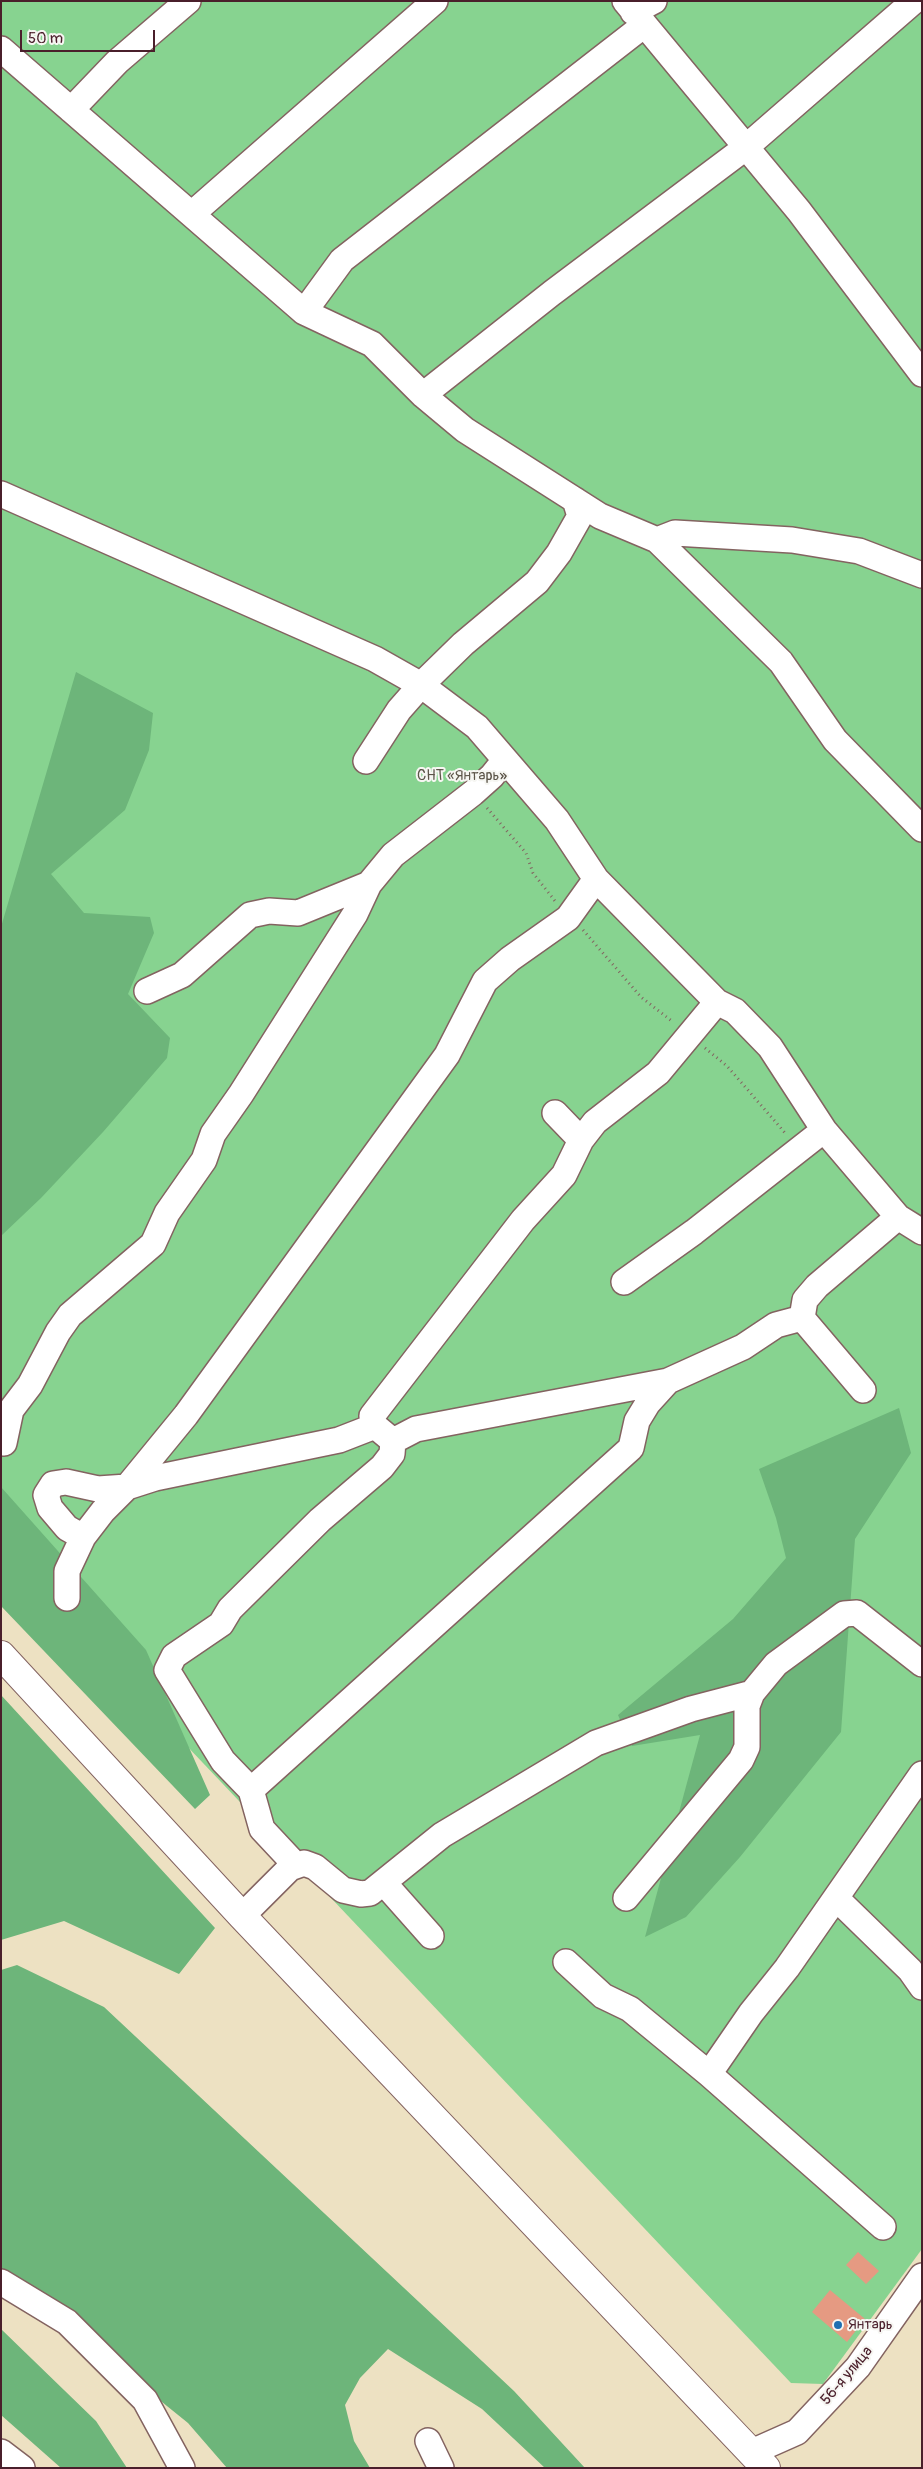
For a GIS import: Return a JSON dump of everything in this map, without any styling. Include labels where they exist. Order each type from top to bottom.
[{"type":"main road","points":[[1,1655],[242,1916],[759,2460]]},
{"type":"street","points":[[71,110],[117,62],[188,1]]},
{"type":"street","points":[[193,213],[435,1]]},
{"type":"street","points":[[423,395],[552,293],[745,148],[914,1]]},
{"type":"street","points":[[304,312],[342,260],[639,10],[745,148],[800,212],[922,374]]},
{"type":"street","points":[[1,49],[193,213],[304,312],[372,344],[423,395],[465,430],[600,516],[657,540],[781,662],[835,740],[922,829]]},
{"type":"street","points":[[1,494],[375,659],[421,685],[477,728],[557,820],[596,879],[717,1002],[734,1011],[770,1047],[824,1130],[898,1217],[922,1232]]},
{"type":"street","points":[[366,761],[399,710],[421,685],[463,644],[537,582],[560,554],[580,516],[575,500]]},
{"type":"street","points":[[657,540],[675,533],[792,540],[859,551],[922,575]]},
{"type":"street","points":[[4,1443],[12,1410],[30,1385],[58,1332],[70,1315],[153,1244],[167,1213],[204,1160],[213,1134],[241,1094],[355,914],[370,884],[393,855],[473,793],[492,776],[504,761]]},
{"type":"street","points":[[67,1598],[67,1571],[83,1538],[102,1511],[127,1487],[186,1415],[447,1055],[485,981],[510,959],[568,918],[596,879]]},
{"type":"street","points":[[147,991],[182,975],[250,915],[269,910],[298,913],[370,884]]},
{"type":"street","points":[[290,1868],[290,1860],[262,1830],[251,1790],[223,1761],[166,1670],[174,1656],[222,1624],[230,1609],[320,1520],[382,1467],[392,1454],[384,1433],[372,1416],[523,1220],[564,1175],[581,1140],[595,1122],[658,1073],[717,1002]]},
{"type":"street","points":[[555,1114],[581,1140]]},
{"type":"street","points":[[624,1282],[694,1232],[800,1151],[824,1130]]},
{"type":"street","points":[[863,1390],[802,1318],[805,1300],[817,1286],[898,1217]]},
{"type":"street","points":[[83,1538],[67,1528],[50,1508],[46,1495],[53,1484],[66,1482],[98,1490],[127,1487],[155,1478],[339,1440],[416,1429],[668,1381],[743,1347],[776,1325],[802,1318]]},
{"type":"street","points":[[251,1790],[631,1448],[637,1421],[648,1403],[668,1381]]},
{"type":"street","points":[[626,1898],[741,1760],[747,1747],[748,1706],[752,1693],[776,1664],[844,1614],[857,1614],[922,1664]]},
{"type":"street","points":[[242,1916],[290,1868],[304,1863],[315,1867],[343,1890],[361,1894],[370,1892],[442,1836],[596,1743],[691,1709],[752,1693]]},
{"type":"street","points":[[709,2074],[751,2013],[787,1968],[922,1774]]},
{"type":"street","points":[[384,1882],[432,1936]]},
{"type":"street","points":[[836,1898],[910,1970],[922,1987]]},
{"type":"street","points":[[566,1962],[603,1996],[630,2009],[709,2074],[883,2227]]},
{"type":"street","name":"56-я улица","points":[[759,2460],[797,2432],[858,2367],[922,2276]]},
{"type":"street","points":[[1,2282],[67,2322],[145,2400],[182,2468]]},
{"type":"street","points":[[428,2441],[441,2468]]},
{"type":"street","points":[[1,2452],[22,2468]]},
{"type":"path","points":[[473,793],[526,853],[533,873],[568,918],[584,930],[641,997],[727,1066],[800,1151]]},
{"type":"green space","name":"СНТ «Янтарь»","points":[[1,1],[922,1],[922,2249],[823,2384],[791,2383],[1,1550]]},
{"type":"green space","points":[[76,672],[153,713],[149,750],[125,810],[51,874],[84,913],[150,917],[154,933],[128,994],[170,1038],[167,1058],[103,1132],[41,1198],[1,1236],[1,927]]},
{"type":"green space","points":[[899,1408],[911,1453],[855,1539],[841,1732],[740,1857],[686,1917],[645,1937],[700,1735],[632,1746],[618,1715],[733,1619],[786,1558],[776,1518],[759,1469]]},
{"type":"green space","points":[[1,1487],[146,1650],[210,1795],[195,1809],[1,1606]]},
{"type":"green space","points":[[1,1695],[215,1928],[179,1974],[64,1921],[1,1940]]},
{"type":"green space","points":[[17,1965],[104,2007],[514,2391],[585,2468],[545,2468],[482,2409],[388,2349],[360,2378],[345,2405],[354,2441],[370,2468],[227,2468],[188,2423],[1,2272],[1,1970]]},
{"type":"green space","points":[[1,2329],[96,2421],[127,2468],[61,2468],[1,2415]]},
{"type":"building","points":[[858,2252],[879,2271],[866,2284],[846,2265]]},
{"type":"building","points":[[830,2290],[865,2319],[847,2342],[812,2312]]},
{"type":"place","name":"Янтарь","points":[[838,2325]]}]
